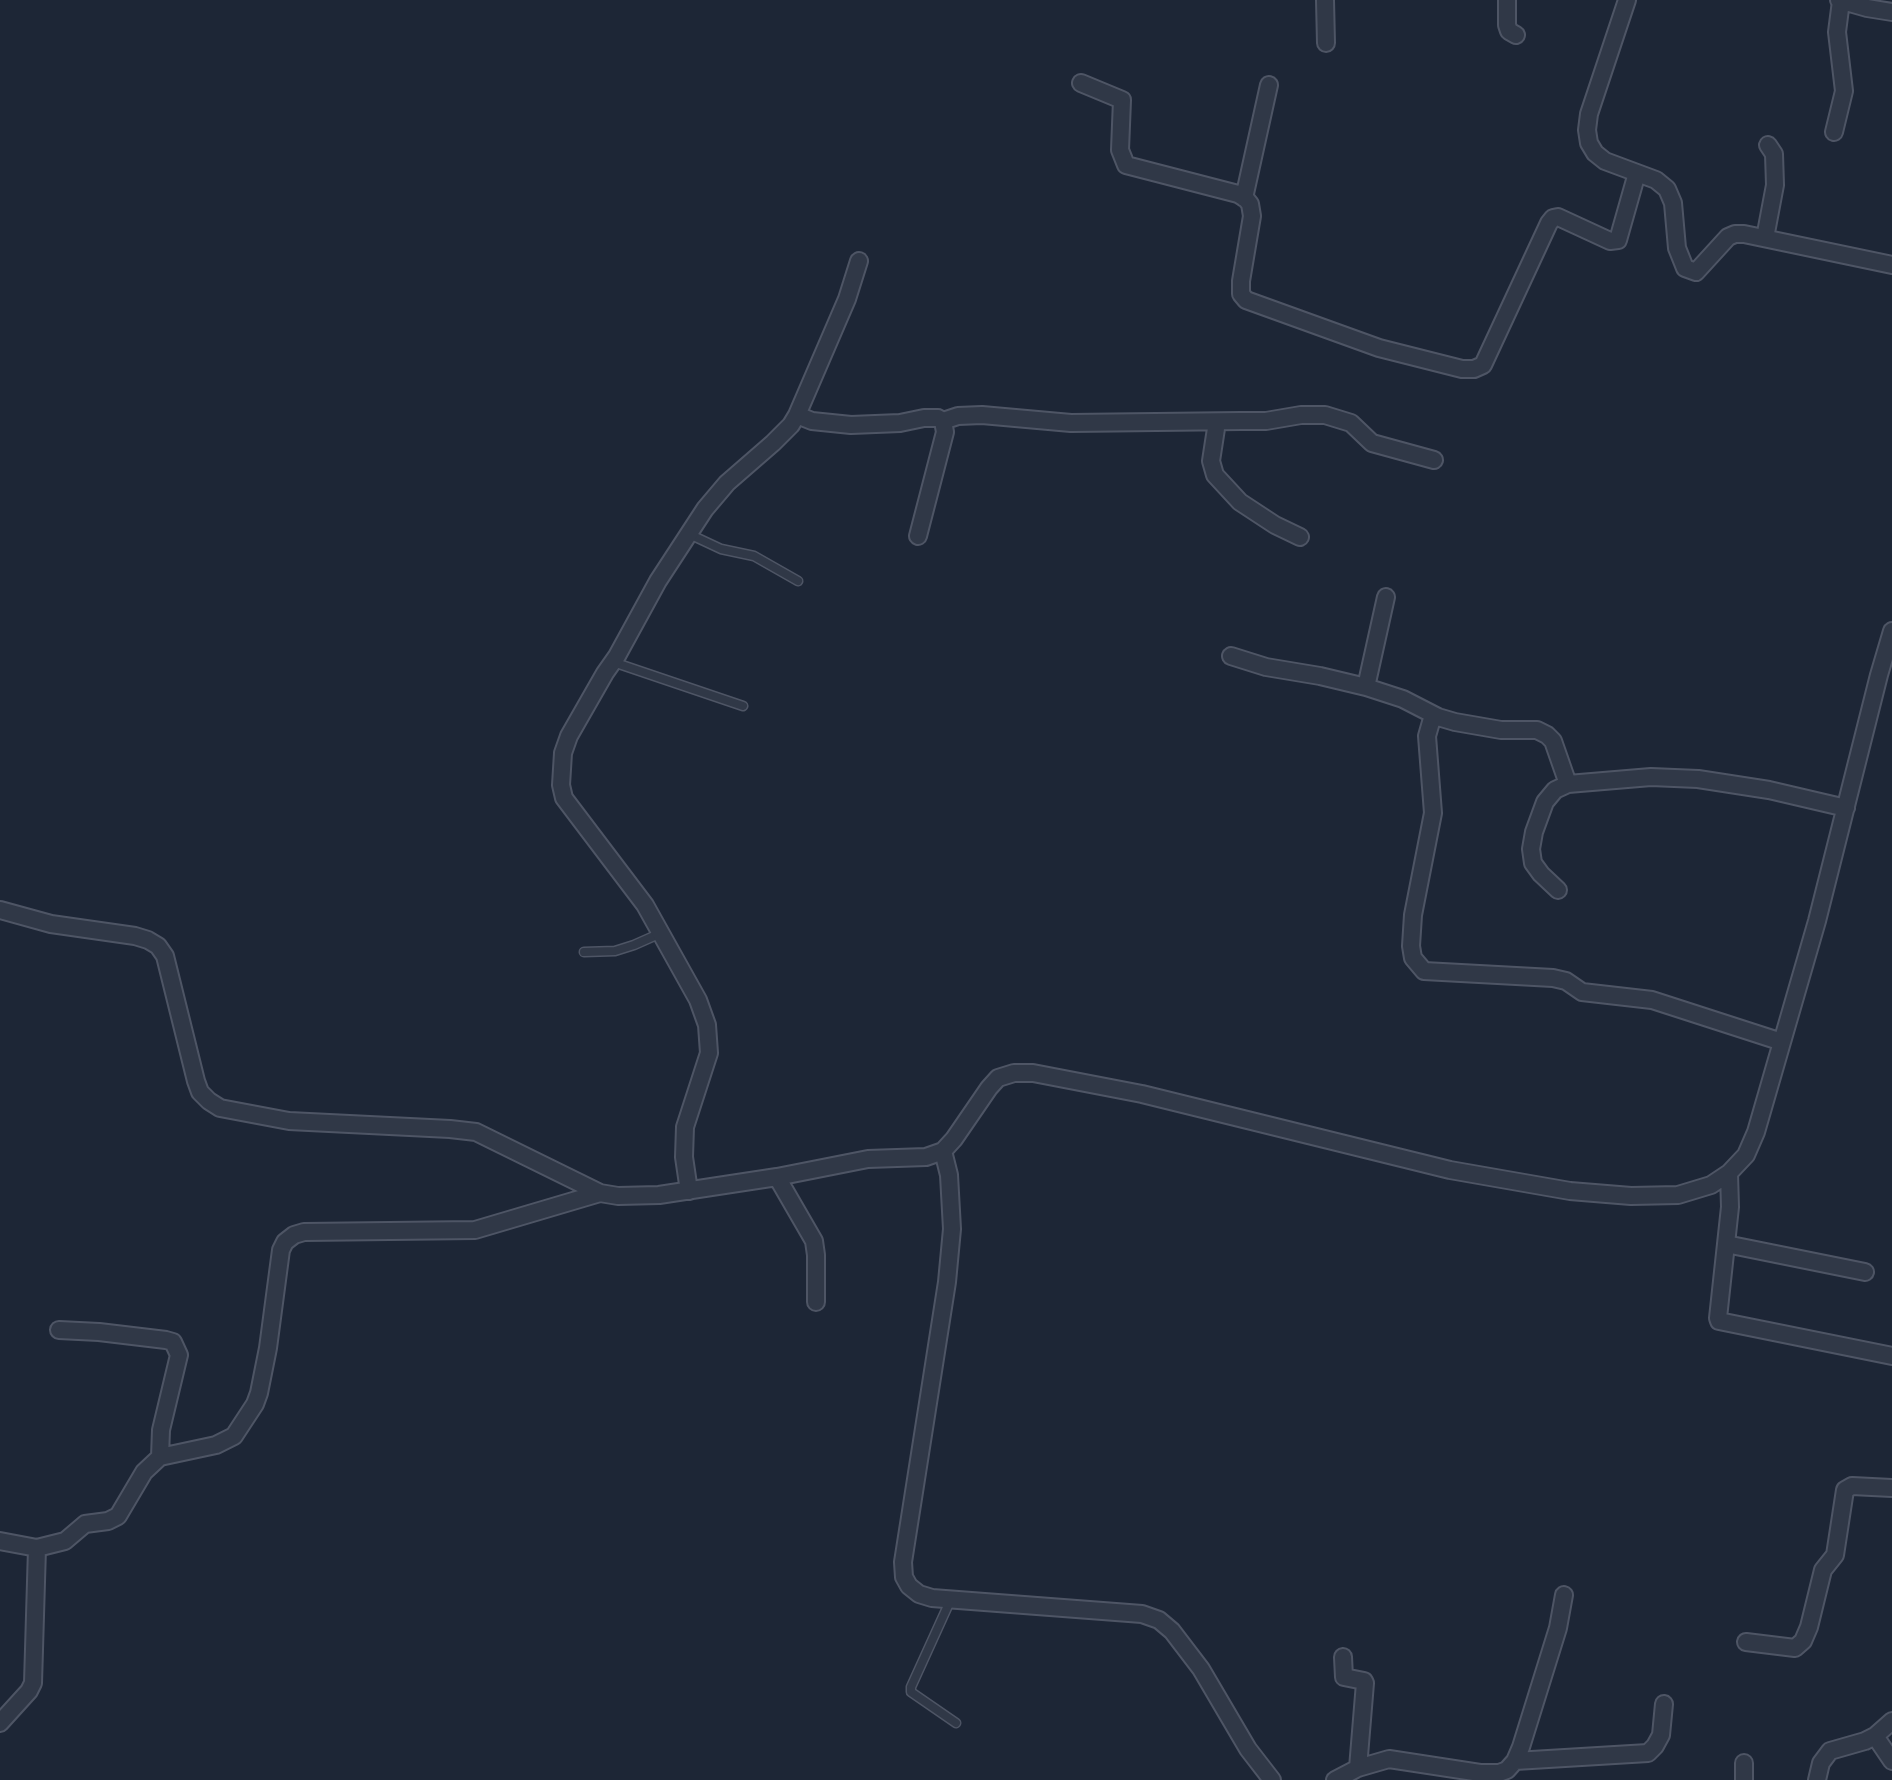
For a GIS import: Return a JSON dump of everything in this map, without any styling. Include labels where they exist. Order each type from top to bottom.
[{"type":"street","points":[[1325,0],[1326,43]]},
{"type":"street","points":[[1507,0],[1507,25],[1509,31],[1516,35]]},
{"type":"street","points":[[1627,0],[1589,114],[1587,130],[1589,143],[1595,153],[1605,161],[1664,185],[1673,203],[1680,259],[1688,270],[1695,272],[1728,237],[1735,234],[1765,238],[1892,266]]},
{"type":"street","points":[[1834,132],[1844,91],[1837,32],[1840,0],[1892,12]]},
{"type":"street","points":[[1081,83],[1122,100],[1120,150],[1126,165],[1238,194],[1250,204],[1252,216],[1241,281],[1241,294],[1246,300],[1379,348],[1462,369],[1474,369],[1483,365],[1553,218],[1558,217],[1610,241],[1618,240],[1637,173]]},
{"type":"street","points":[[1244,198],[1269,85]]},
{"type":"street","points":[[1765,238],[1775,185],[1774,154],[1768,145]]},
{"type":"street","points":[[689,1191],[684,1156],[685,1127],[710,1053],[707,1026],[698,1000],[645,905],[564,798],[561,785],[563,753],[569,736],[658,581],[705,509],[727,483],[791,425],[848,299],[859,261]]},
{"type":"street","points":[[797,415],[812,421],[851,426],[900,423],[924,418],[938,418],[944,422]]},
{"type":"street","points":[[944,422],[958,416],[982,415],[1071,423],[1266,421],[1301,415],[1325,415],[1351,423],[1372,442],[1434,460]]},
{"type":"street","points":[[918,536],[945,432],[944,422]]},
{"type":"street","points":[[1217,422],[1210,461],[1215,475],[1240,502],[1275,525],[1300,537]]},
{"type":"street","points":[[1366,687],[1386,597]]},
{"type":"street","points":[[0,910],[51,924],[135,936],[158,946],[165,956],[200,1092],[220,1108],[289,1121],[476,1132],[600,1193],[618,1196],[659,1195],[777,1177],[868,1159],[926,1156],[943,1151],[998,1078],[1014,1073],[1034,1073],[1142,1094],[1450,1170],[1570,1191],[1631,1197],[1678,1195],[1711,1185],[1729,1173],[1746,1155],[1756,1132],[1817,921],[1892,631]]},
{"type":"street","points":[[1231,656],[1266,667],[1366,687],[1403,699],[1433,714],[1478,727],[1501,730],[1537,730],[1553,741],[1568,784]]},
{"type":"street","points":[[1433,714],[1427,736],[1433,813],[1413,915],[1411,946],[1413,958],[1424,971],[1553,978],[1566,981],[1582,992],[1652,1000],[1782,1042]]},
{"type":"street","points":[[1558,890],[1541,874],[1533,862],[1531,849],[1534,832],[1545,802],[1555,790],[1568,784],[1651,777],[1698,779],[1768,790],[1846,808]]},
{"type":"street","points":[[943,1151],[949,1175],[952,1229],[947,1282],[903,1562],[904,1576],[909,1586],[919,1594],[932,1598],[1142,1614],[1159,1620],[1172,1631],[1201,1669],[1248,1749],[1272,1780]]},
{"type":"street","points":[[1729,1173],[1730,1207],[1719,1321],[1892,1356]]},
{"type":"street","points":[[777,1177],[814,1241],[816,1302]]},
{"type":"street","points":[[0,1541],[37,1548],[65,1541],[85,1524],[108,1521],[118,1516],[144,1472],[160,1457],[226,1442],[234,1436],[255,1404],[259,1393],[268,1348],[281,1250],[285,1242],[294,1235],[304,1232],[475,1230],[600,1193]]},
{"type":"street","points":[[1726,1244],[1865,1272]]},
{"type":"street","points":[[59,1330],[173,1342],[178,1355],[161,1430],[160,1457]]},
{"type":"street","points":[[1746,1642],[1795,1648],[1803,1641],[1809,1627],[1822,1570],[1835,1555],[1845,1490],[1852,1486],[1892,1488]]},
{"type":"street","points":[[0,1723],[29,1691],[33,1683],[37,1548]]},
{"type":"street","points":[[1335,1780],[1358,1768],[1389,1759],[1480,1773],[1499,1773],[1507,1770],[1515,1761],[1521,1747],[1555,1636],[1564,1595]]},
{"type":"street","points":[[1343,1657],[1344,1677],[1365,1683],[1358,1768]]},
{"type":"street","points":[[1515,1761],[1647,1752],[1655,1746],[1661,1735],[1664,1704]]},
{"type":"street","points":[[1817,1780],[1821,1763],[1830,1751],[1865,1741],[1875,1736],[1892,1721]]},
{"type":"street","points":[[1875,1736],[1892,1761]]},
{"type":"lane","points":[[689,534],[721,549],[754,556],[798,581]]},
{"type":"lane","points":[[613,662],[743,706]]},
{"type":"lane","points":[[584,952],[615,951],[661,933]]},
{"type":"lane","points":[[951,1599],[911,1687],[911,1692],[956,1723]]}]
